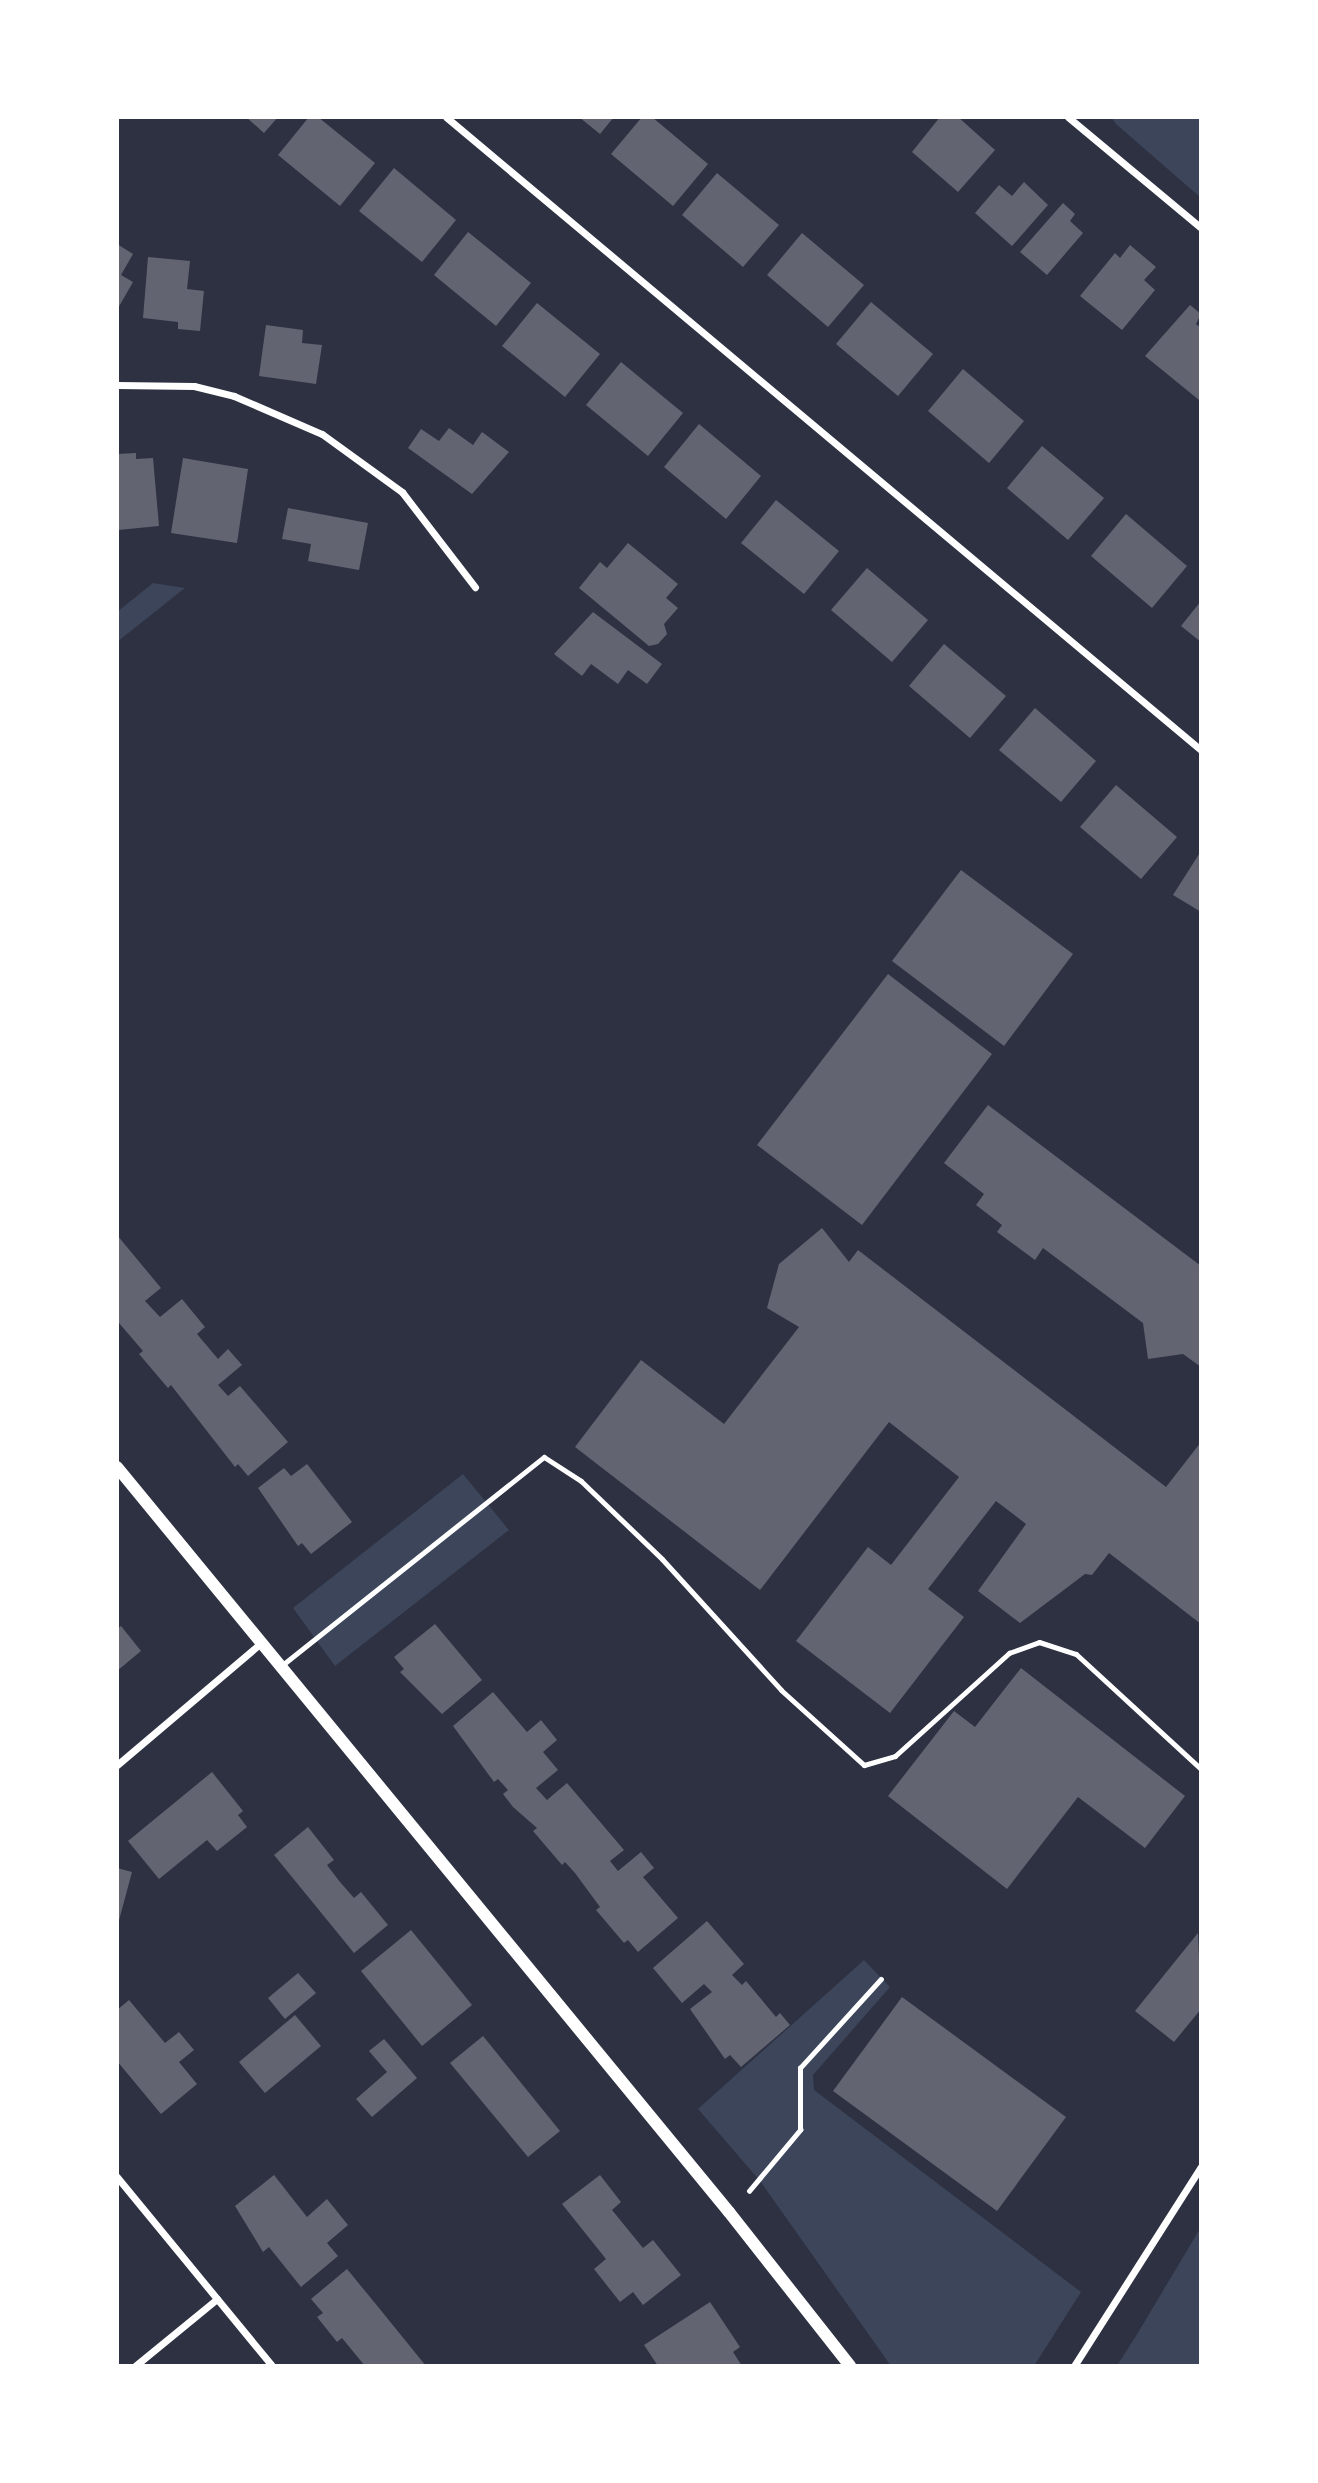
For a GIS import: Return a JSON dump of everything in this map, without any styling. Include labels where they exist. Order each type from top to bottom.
[{"type":"street","points":[[446,117],[1201,750]]},
{"type":"street","points":[[1068,117],[1201,228]]},
{"type":"street","points":[[117,385],[194,386],[234,396],[323,434],[402,492],[475,587]]},
{"type":"street","points":[[117,1467],[729,2212],[850,2366]]},
{"type":"street","points":[[117,1765],[262,1642]]},
{"type":"street","points":[[1074,2366],[1201,2167]]},
{"type":"street","points":[[117,2177],[272,2366]]},
{"type":"street","points":[[135,2366],[217,2299]]},
{"type":"lane","points":[[281,1666],[544,1457],[581,1480],[653,1550],[781,1690],[864,1765],[895,1756],[1009,1653],[1039,1642],[1076,1654],[1201,1769]]},
{"type":"path","points":[[729,2212],[800,2130],[800,2068],[881,1979]]},
{"type":"shaded area","points":[[1111,117],[1201,117],[1201,198],[1116,124]]},
{"type":"shaded area","points":[[153,583],[185,588],[117,642],[117,612]]},
{"type":"shaded area","points":[[463,1474],[509,1530],[335,1666],[293,1608]]},
{"type":"shaded area","points":[[864,1960],[890,1987],[813,2075],[814,2090],[1081,2292],[1034,2366],[891,2366],[760,2181],[698,2109]]},
{"type":"shaded area","points":[[1201,2227],[1201,2366],[1117,2366],[1139,2331]]},
{"type":"building","points":[[246,117],[278,117],[264,133]]},
{"type":"building","points":[[309,117],[318,117],[375,163],[340,206],[278,155]]},
{"type":"building","points":[[579,117],[614,117],[600,134]]},
{"type":"building","points":[[642,117],[652,117],[708,164],[673,206],[611,154]]},
{"type":"building","points":[[940,117],[958,117],[995,150],[958,192],[912,152]]},
{"type":"building","points":[[394,168],[456,220],[422,262],[359,211]]},
{"type":"building","points":[[717,173],[779,225],[743,267],[682,215]]},
{"type":"building","points":[[1024,182],[1048,205],[1012,246],[975,213],[999,185],[1012,196]]},
{"type":"building","points":[[1063,203],[1075,214],[1070,221],[1083,233],[1047,275],[1020,252]]},
{"type":"building","points":[[468,232],[531,283],[496,326],[434,275]]},
{"type":"building","points":[[802,233],[864,285],[828,327],[767,275]]},
{"type":"building","points":[[117,244],[133,254],[121,275],[133,282],[117,310]]},
{"type":"building","points":[[1130,245],[1156,267],[1144,280],[1155,290],[1122,330],[1080,296],[1115,253],[1120,258]]},
{"type":"building","points":[[148,257],[190,261],[187,289],[204,291],[200,331],[178,329],[178,322],[143,318]]},
{"type":"building","points":[[871,302],[933,354],[898,396],[836,344]]},
{"type":"building","points":[[537,303],[600,354],[565,397],[502,346]]},
{"type":"building","points":[[1190,305],[1201,314],[1196,324],[1201,328],[1199,400],[1145,356]]},
{"type":"building","points":[[266,325],[303,330],[302,343],[322,345],[316,384],[259,376]]},
{"type":"building","points":[[621,362],[683,413],[648,456],[586,405]]},
{"type":"building","points":[[963,369],[1024,421],[989,463],[928,411]]},
{"type":"building","points":[[699,424],[761,476],[726,519],[664,467]]},
{"type":"building","points":[[449,428],[473,445],[482,432],[509,452],[472,494],[408,448],[421,429],[439,441]]},
{"type":"building","points":[[1042,446],[1104,498],[1068,540],[1007,488]]},
{"type":"building","points":[[136,453],[136,459],[153,458],[159,526],[118,530],[117,454]]},
{"type":"building","points":[[183,458],[248,469],[237,543],[171,533]]},
{"type":"building","points":[[776,500],[839,551],[804,594],[741,543]]},
{"type":"building","points":[[288,508],[368,523],[359,570],[308,561],[311,544],[282,539]]},
{"type":"building","points":[[1126,514],[1187,566],[1152,608],[1091,556]]},
{"type":"building","points":[[628,543],[678,584],[666,598],[678,608],[664,624],[667,634],[658,644],[649,646],[579,588],[600,562],[607,568]]},
{"type":"building","points":[[867,568],[928,620],[892,662],[831,610]]},
{"type":"building","points":[[1201,601],[1201,642],[1181,626]]},
{"type":"building","points":[[593,612],[662,664],[647,684],[628,670],[618,684],[591,664],[582,676],[554,654]]},
{"type":"building","points":[[944,644],[1006,696],[970,738],[909,686]]},
{"type":"building","points":[[1035,708],[1096,761],[1061,802],[999,750]]},
{"type":"building","points":[[1116,785],[1177,837],[1141,879],[1080,827]]},
{"type":"building","points":[[1201,851],[1201,912],[1173,895]]},
{"type":"building","points":[[961,870],[1073,954],[1004,1046],[892,961]]},
{"type":"building","points":[[888,974],[992,1054],[862,1225],[757,1145]]},
{"type":"building","points":[[988,1105],[1201,1266],[1201,1367],[1183,1354],[1148,1359],[1143,1323],[1043,1248],[1035,1260],[997,1232],[1002,1225],[976,1205],[984,1194],[944,1163]]},
{"type":"building","points":[[822,1228],[849,1262],[858,1250],[1166,1487],[1201,1442],[1201,1624],[1109,1553],[1092,1575],[1085,1574],[1020,1623],[978,1591],[1026,1524],[996,1501],[928,1589],[964,1617],[890,1713],[796,1641],[868,1547],[891,1565],[959,1477],[889,1422],[760,1590],[575,1447],[641,1360],[724,1424],[799,1327],[767,1308],[779,1264]]},
{"type":"building","points":[[117,1235],[161,1288],[145,1301],[160,1317],[182,1299],[205,1327],[197,1334],[218,1359],[228,1349],[242,1365],[218,1385],[228,1396],[240,1386],[288,1442],[248,1476],[238,1464],[235,1467],[171,1385],[168,1388],[139,1354],[143,1351],[119,1323]]},
{"type":"building","points":[[307,1464],[352,1522],[311,1554],[302,1543],[298,1546],[258,1488],[284,1468],[291,1476]]},
{"type":"building","points":[[435,1624],[482,1680],[442,1714],[400,1672],[404,1669],[394,1657]]},
{"type":"building","points":[[121,1626],[141,1651],[117,1671],[117,1629]]},
{"type":"building","points":[[1021,1668],[1185,1796],[1145,1848],[1078,1797],[1007,1889],[888,1796],[954,1711],[975,1727]]},
{"type":"building","points":[[493,1692],[527,1732],[541,1720],[557,1740],[543,1752],[558,1770],[536,1788],[547,1800],[567,1783],[624,1850],[610,1861],[618,1871],[641,1852],[654,1868],[643,1877],[678,1918],[638,1952],[628,1940],[624,1943],[596,1910],[600,1907],[575,1873],[565,1862],[562,1865],[533,1831],[537,1828],[513,1807],[503,1794],[508,1790],[498,1779],[494,1782],[453,1726]]},
{"type":"building","points":[[212,1772],[243,1811],[238,1815],[247,1827],[217,1851],[207,1840],[159,1879],[128,1841]]},
{"type":"building","points":[[308,1827],[334,1860],[327,1865],[340,1882],[354,1898],[361,1892],[388,1925],[354,1953],[274,1855]]},
{"type":"building","points":[[117,1868],[132,1872],[118,1924],[117,1924]]},
{"type":"building","points":[[707,1921],[744,1964],[732,1975],[742,1985],[746,1981],[776,2017],[780,2013],[790,2025],[741,2067],[730,2055],[725,2059],[690,2009],[712,1992],[704,1984],[682,2003],[653,1968]]},
{"type":"building","points":[[411,1930],[472,2005],[422,2046],[361,1971]]},
{"type":"building","points":[[1198,1933],[1201,2009],[1174,2042],[1135,2011]]},
{"type":"building","points":[[298,1973],[316,1993],[285,2019],[268,1998]]},
{"type":"building","points":[[902,1997],[1066,2117],[997,2211],[833,2091]]},
{"type":"building","points":[[129,2000],[165,2043],[179,2032],[194,2050],[179,2062],[197,2084],[161,2114],[117,2061],[117,2010]]},
{"type":"building","points":[[295,2015],[321,2046],[265,2093],[239,2062]]},
{"type":"building","points":[[483,2036],[560,2131],[528,2157],[450,2063]]},
{"type":"building","points":[[384,2039],[417,2078],[372,2117],[356,2099],[387,2072],[369,2051]]},
{"type":"building","points":[[274,2175],[307,2217],[327,2199],[348,2225],[327,2243],[338,2256],[301,2287],[269,2247],[263,2252],[235,2206]]},
{"type":"building","points":[[600,2175],[621,2202],[612,2210],[643,2248],[653,2240],[681,2275],[643,2305],[633,2292],[620,2302],[594,2269],[606,2259],[562,2204]]},
{"type":"building","points":[[347,2269],[426,2366],[365,2366],[342,2338],[337,2342],[317,2317],[323,2313],[311,2299]]},
{"type":"building","points":[[710,2302],[740,2347],[733,2352],[742,2366],[658,2366],[644,2345]]}]
